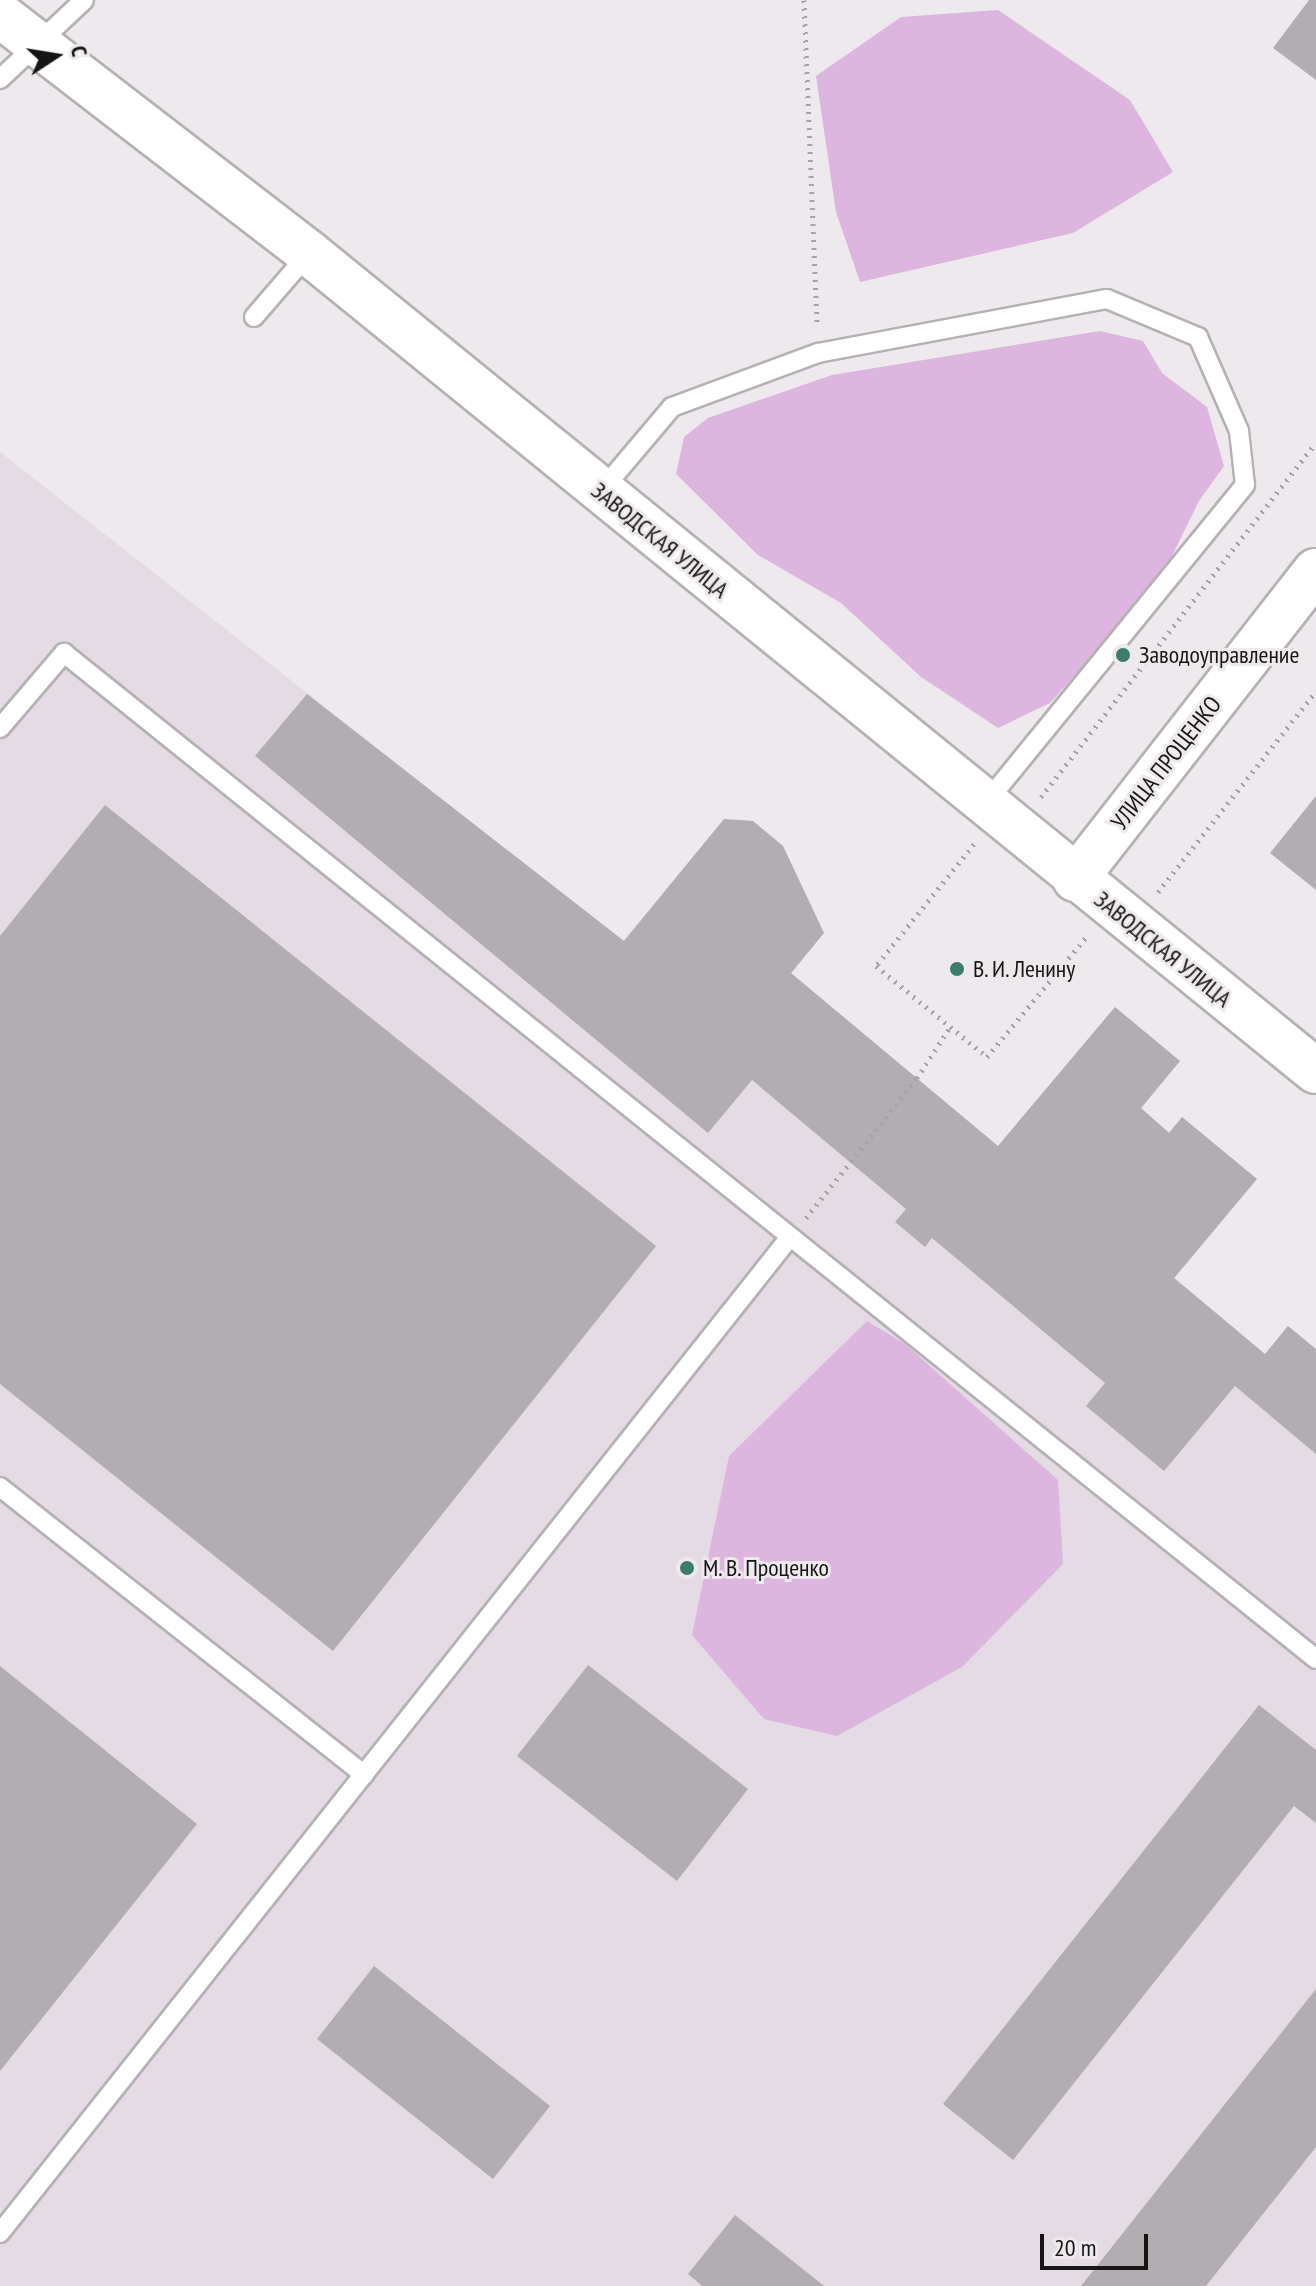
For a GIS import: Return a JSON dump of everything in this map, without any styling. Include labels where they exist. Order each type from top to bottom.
[{"type":"main road","name":"ЗАВОДСКАЯ УЛИЦА","points":[[0,15],[309,253],[601,491],[993,825],[1075,879],[1316,1071]]},
{"type":"main road","name":"УЛИЦА ПРОЦЕНКО","points":[[1075,879],[1316,571]]},
{"type":"lane","points":[[0,79],[40,47],[84,0]]},
{"type":"lane","points":[[254,317],[309,253]]},
{"type":"lane","points":[[601,491],[672,407],[818,353],[1107,299],[1198,337],[1239,431],[1245,485],[993,825]]},
{"type":"lane","points":[[0,728],[64,653],[1316,1659]]},
{"type":"lane","points":[[0,2233],[790,1237]]},
{"type":"lane","points":[[0,1487],[364,1774]]},
{"type":"path","points":[[804,0],[818,353]]},
{"type":"path","points":[[1089,933],[987,1057],[876,966],[1316,443]]},
{"type":"path","points":[[1132,924],[1316,691]]},
{"type":"path","points":[[790,1237],[917,1078],[950,1027]]},
{"type":"shaded area","points":[[998,10],[1130,100],[1173,172],[1073,233],[860,282],[836,212],[816,76],[901,17]]},
{"type":"shaded area","points":[[1100,331],[1143,341],[1162,373],[1207,407],[1224,466],[1199,501],[1167,566],[1104,643],[1050,703],[998,728],[921,677],[841,603],[758,555],[676,474],[684,437],[708,418],[832,375]]},
{"type":"shaded area","points":[[0,452],[623,941],[724,819],[753,821],[783,846],[824,933],[791,974],[998,1146],[1115,1007],[1180,1061],[1141,1109],[1169,1132],[1182,1117],[1257,1179],[1175,1278],[1265,1354],[1288,1326],[1316,1349],[1316,2286],[0,2286]]},
{"type":"shaded area","points":[[867,1321],[905,1344],[1058,1480],[1063,1564],[962,1667],[837,1736],[764,1719],[692,1635],[729,1456]]},
{"type":"building","points":[[1309,0],[1316,0],[1316,80],[1273,48]]},
{"type":"building","points":[[307,694],[624,941],[724,819],[753,821],[783,846],[824,933],[791,973],[998,1146],[1115,1007],[1180,1061],[1141,1108],[1169,1133],[1182,1117],[1257,1179],[1174,1278],[1265,1354],[1288,1326],[1316,1349],[1316,1454],[1235,1386],[1164,1471],[1086,1406],[1105,1383],[932,1238],[925,1247],[895,1222],[906,1209],[752,1080],[708,1133],[255,756]]},
{"type":"building","points":[[1316,796],[1316,890],[1270,853]]},
{"type":"building","points":[[105,805],[656,1246],[333,1651],[0,1384],[0,936]]},
{"type":"building","points":[[588,1665],[748,1789],[677,1881],[517,1756]]},
{"type":"building","points":[[0,1666],[197,1824],[0,2071]]},
{"type":"building","points":[[1259,1705],[1316,1750],[1316,1823],[1294,1806],[1013,2160],[943,2104]]},
{"type":"building","points":[[374,1966],[550,2106],[493,2179],[317,2039]]},
{"type":"building","points":[[1316,1989],[1316,2147],[1206,2286],[1081,2286]]},
{"type":"building","points":[[735,2215],[824,2286],[702,2286],[688,2274]]},
{"type":"place","name":"Заводоуправление","points":[[1123,655]]},
{"type":"place","name":"В. И. Ленину","points":[[957,969]]},
{"type":"place","name":"М. В. Проценко","points":[[687,1568]]}]
